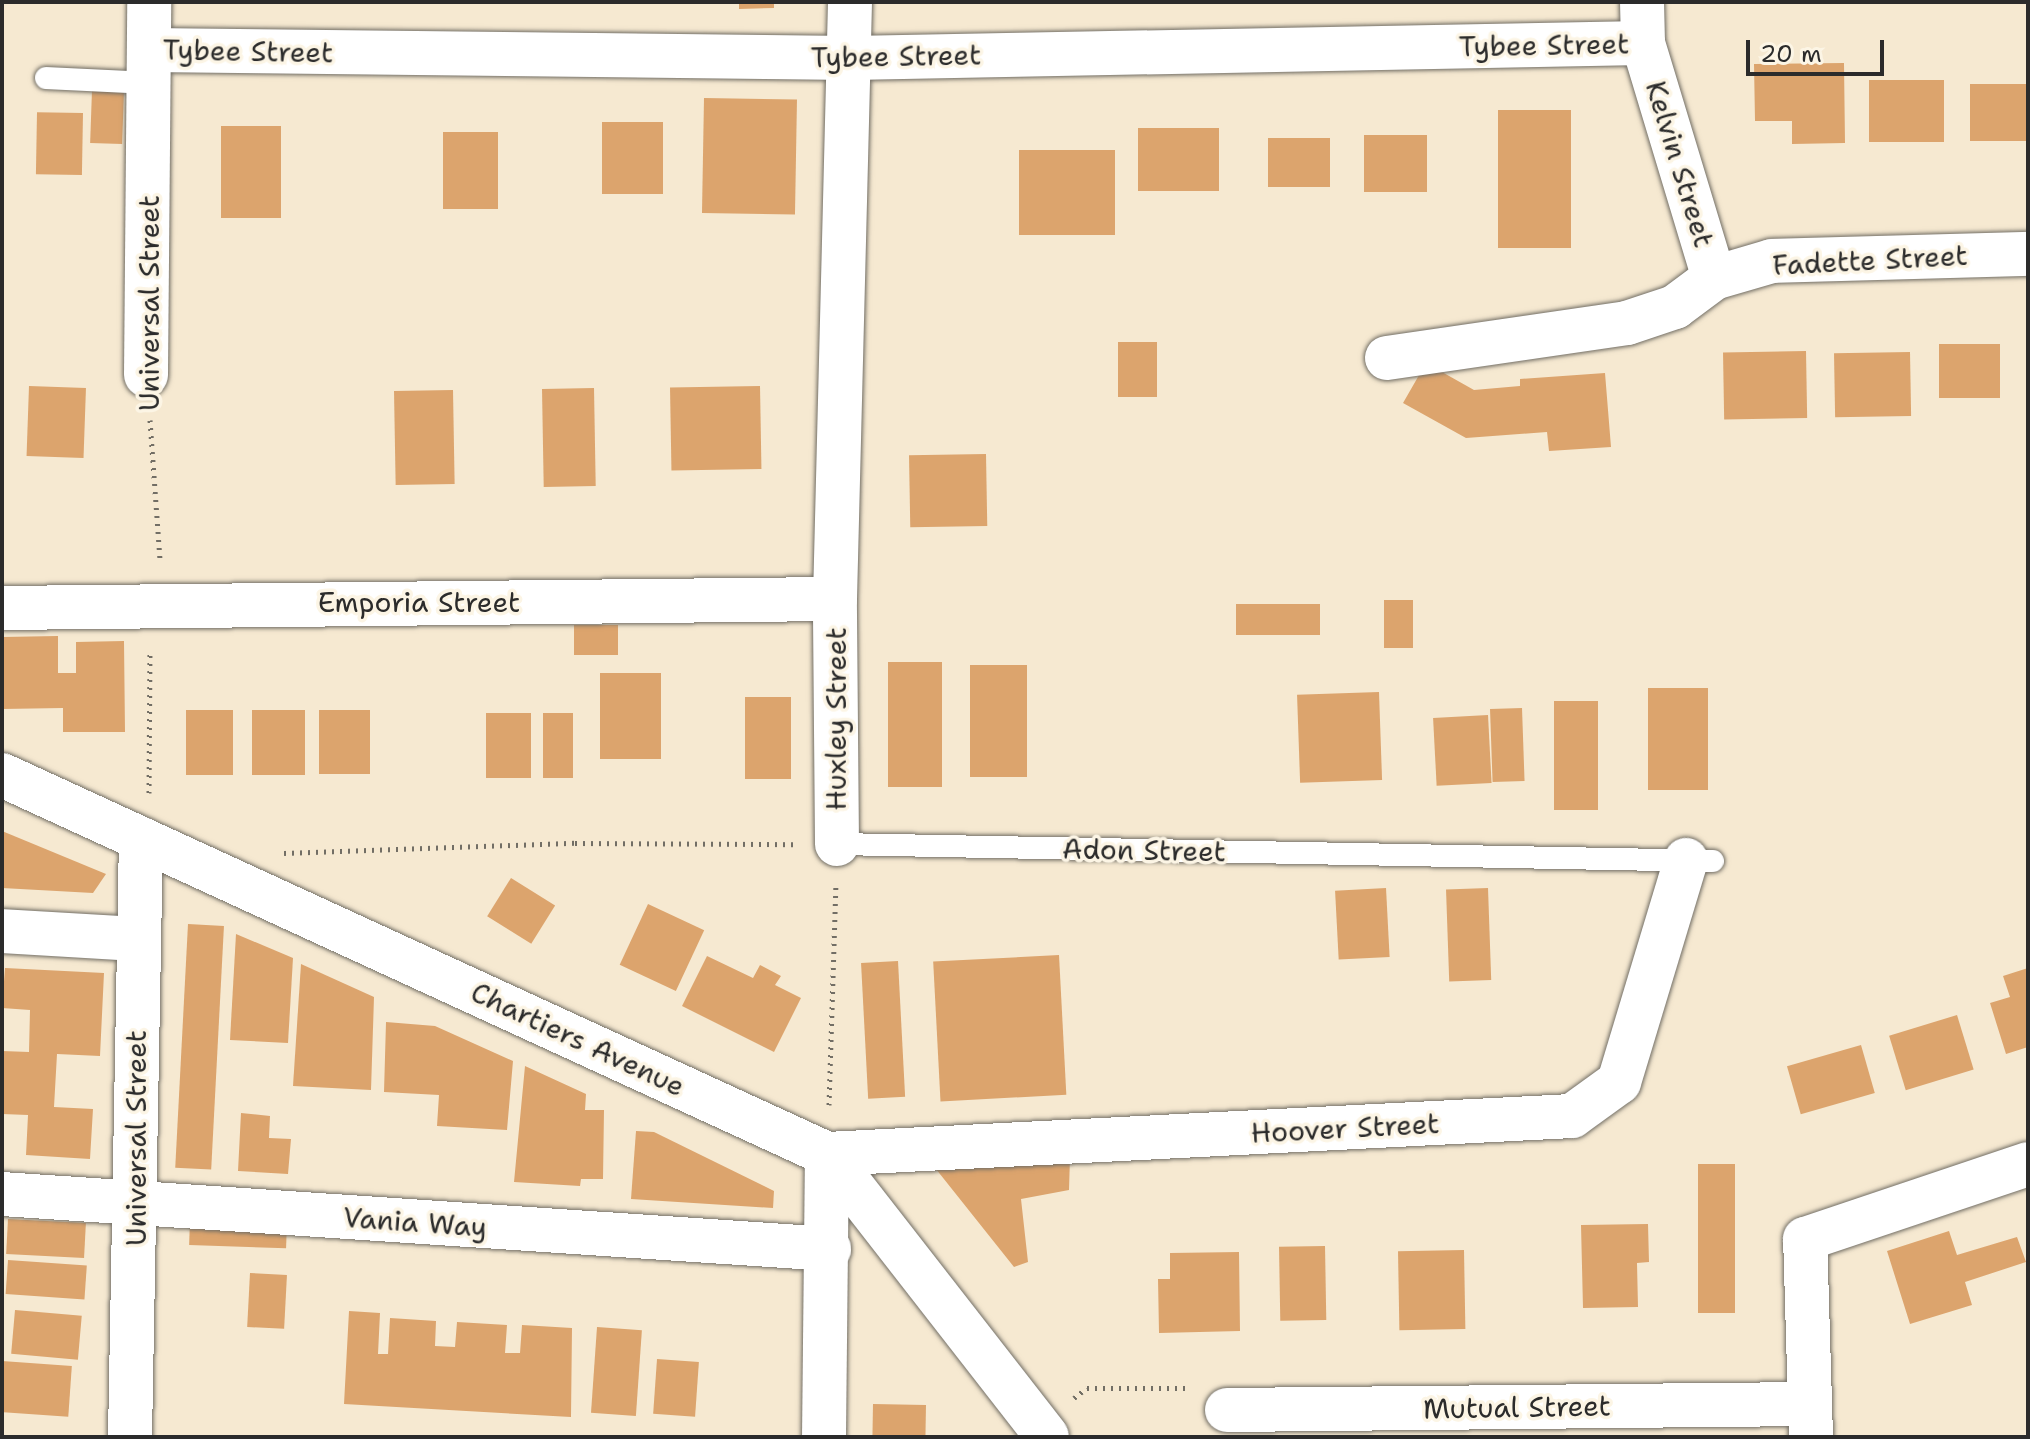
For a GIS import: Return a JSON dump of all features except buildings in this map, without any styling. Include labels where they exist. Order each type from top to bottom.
[{"type":"street","name":"Universal Street","points":[[146,375],[149,2]]},
{"type":"street","name":"Huxley Street","points":[[837,844],[835,599],[851,58],[850,2]]},
{"type":"street","name":"Tybee Street","points":[[149,66],[851,58],[1643,23]]},
{"type":"street","name":"Kelvin Street","points":[[1643,23],[1714,278]]},
{"type":"street","name":"Fadette Street","points":[[1714,278],[1772,261],[2028,254]]},
{"type":"street","points":[[1387,358],[1627,323],[1675,307],[1714,278]]},
{"type":"street","name":"Emporia Street","points":[[2,608],[835,599]]},
{"type":"street","name":"Chartiers Avenue","points":[[2,775],[827,1154],[1043,1431]]},
{"type":"street","name":"Universal Street","points":[[130,1437],[137,1203],[136,939],[141,839]]},
{"type":"street","name":"Hoover Street","points":[[827,1154],[1572,1116],[1619,1082],[1699,860]]},
{"type":"street","points":[[2,931],[136,939]]},
{"type":"street","points":[[824,1437],[829,1249],[827,1154]]},
{"type":"street","points":[[1808,1420],[1805,1239],[2028,1164]]},
{"type":"street","name":"Vania Way","points":[[2,1194],[829,1249]]},
{"type":"street","name":"Mutual Street","points":[[1227,1410],[1808,1420]]},
{"type":"lane","name":"Tybee Street","points":[[46,78],[149,66]]},
{"type":"lane","name":"Adon Street","points":[[837,844],[1699,860]]},
{"type":"path","name":"Universal Street","points":[[146,375],[164,604]]},
{"type":"path","points":[[141,839],[150,792],[150,630],[164,604]]},
{"type":"path","points":[[256,890],[275,853],[575,843],[837,844]]},
{"type":"path","name":"Huxley Street","points":[[827,1154],[837,844]]},
{"type":"path","points":[[1043,1431],[1087,1388],[1182,1385],[1227,1410]]}]
